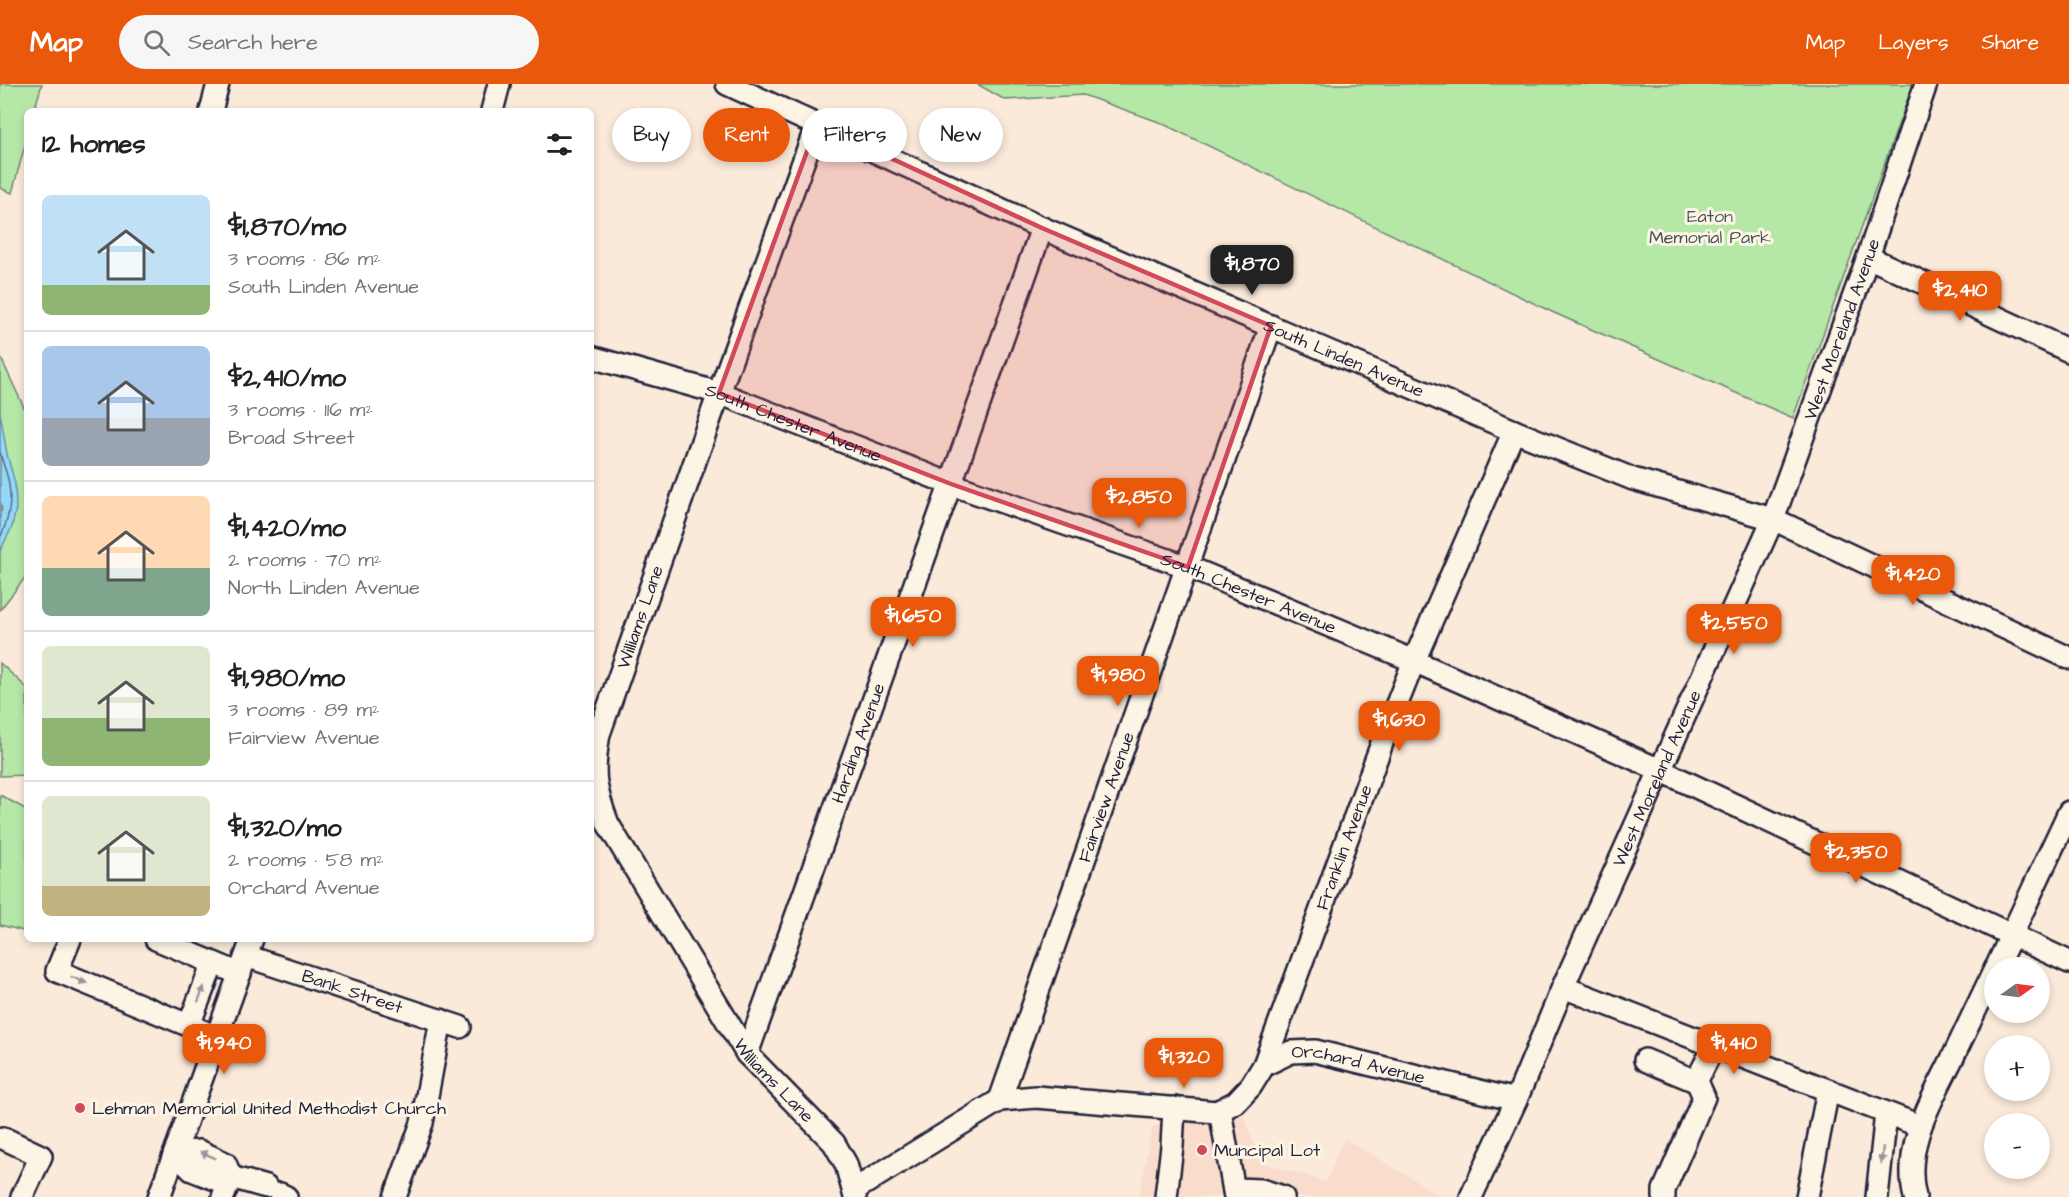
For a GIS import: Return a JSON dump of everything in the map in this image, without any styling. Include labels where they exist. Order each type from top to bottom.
[{"type":"street","points":[[212,108],[218,84]]},
{"type":"street","points":[[493,108],[499,84]]},
{"type":"street","name":"South Linden Avenue","points":[[727,84],[802,117]]},
{"type":"street","name":"West Moreland Avenue","points":[[1471,1197],[1773,519],[1868,257],[1926,84]]},
{"type":"street","name":"Williams Lane","points":[[803,162],[718,393],[599,734],[594,765],[595,785],[608,824],[747,1054],[834,1143],[846,1164],[854,1193]]},
{"type":"street","name":"South Linden Avenue","points":[[899,162],[1041,228],[1514,431],[1633,479],[1773,519],[2069,658]]},
{"type":"street","name":"Harding Avenue","points":[[747,1054],[1041,228]]},
{"type":"street","points":[[1868,257],[2069,351]]},
{"type":"street","name":"Fairview Avenue","points":[[1000,1100],[1271,326]]},
{"type":"street","name":"South Chester Avenue","points":[[594,358],[718,393],[951,484],[1188,567],[1414,662],[1660,770],[2069,962]]},
{"type":"street","name":"Franklin Avenue","points":[[1264,1065],[1389,724],[1514,431]]},
{"type":"street","points":[[2000,957],[2069,812]]},
{"type":"street","points":[[69,942],[57,971],[217,1037]]},
{"type":"street","name":"Bank Street","points":[[163,942],[213,963],[246,956],[450,1023],[422,1123],[395,1197]]},
{"type":"street","points":[[159,1197],[246,956]]},
{"type":"street","points":[[189,1025],[213,963]]},
{"type":"street","points":[[1563,987],[1920,1126]]},
{"type":"street","points":[[1915,1197],[1912,1159],[1920,1126],[1984,991]]},
{"type":"street","points":[[1696,1079],[1714,1046]]},
{"type":"street","name":"Orchard Avenue","points":[[1220,1110],[1236,1102],[1251,1086],[1264,1065],[1291,1052],[1315,1051],[1516,1100]]},
{"type":"street","points":[[1646,1060],[1693,1080],[1696,1079]]},
{"type":"street","points":[[1664,1197],[1664,1191],[1704,1097],[1696,1079]]},
{"type":"street","points":[[1807,1197],[1828,1090]]},
{"type":"street","points":[[854,1193],[1000,1100],[1036,1097],[1217,1112],[1220,1110],[1234,1193],[1261,1190],[1283,1197]]},
{"type":"street","points":[[1166,1197],[1174,1108]]},
{"type":"street","points":[[1877,1197],[1886,1113]]},
{"type":"street","points":[[3,1138],[41,1156],[22,1197]]},
{"type":"street","points":[[175,1153],[199,1151],[225,1163],[227,1187],[277,1193]]},
{"type":"highlighted area","points":[[817,124],[1042,228],[1271,326],[1188,567],[951,484],[719,393]]},
{"type":"shaded area","name":"Muncipal Lot","points":[[1243,1113],[1261,1162],[1326,1182],[1344,1138],[1443,1197],[1139,1197],[1152,1126]]},
{"type":"green space","points":[[0,84],[42,84],[35,108],[24,108],[24,149],[12,193],[0,188]]},
{"type":"green space","name":"Eaton Memorial Park","points":[[977,84],[1913,84],[1793,418],[1552,312],[1159,122],[1083,95],[1005,100]]},
{"type":"green space","points":[[0,356],[24,408],[24,579],[0,610]]},
{"type":"green space","points":[[0,663],[24,685],[24,775],[0,776]]},
{"type":"green space","points":[[0,795],[24,808],[24,931],[0,925]]},
{"type":"water","points":[[0,412],[7,454],[15,483],[16,508],[12,527],[0,551],[0,513],[2,510],[0,502]]},
{"type":"place","name":"Lehman Memorial United Methodist Church","points":[[80,1108]]},
{"type":"place","name":"Muncipal Lot","points":[[1202,1150]]}]
